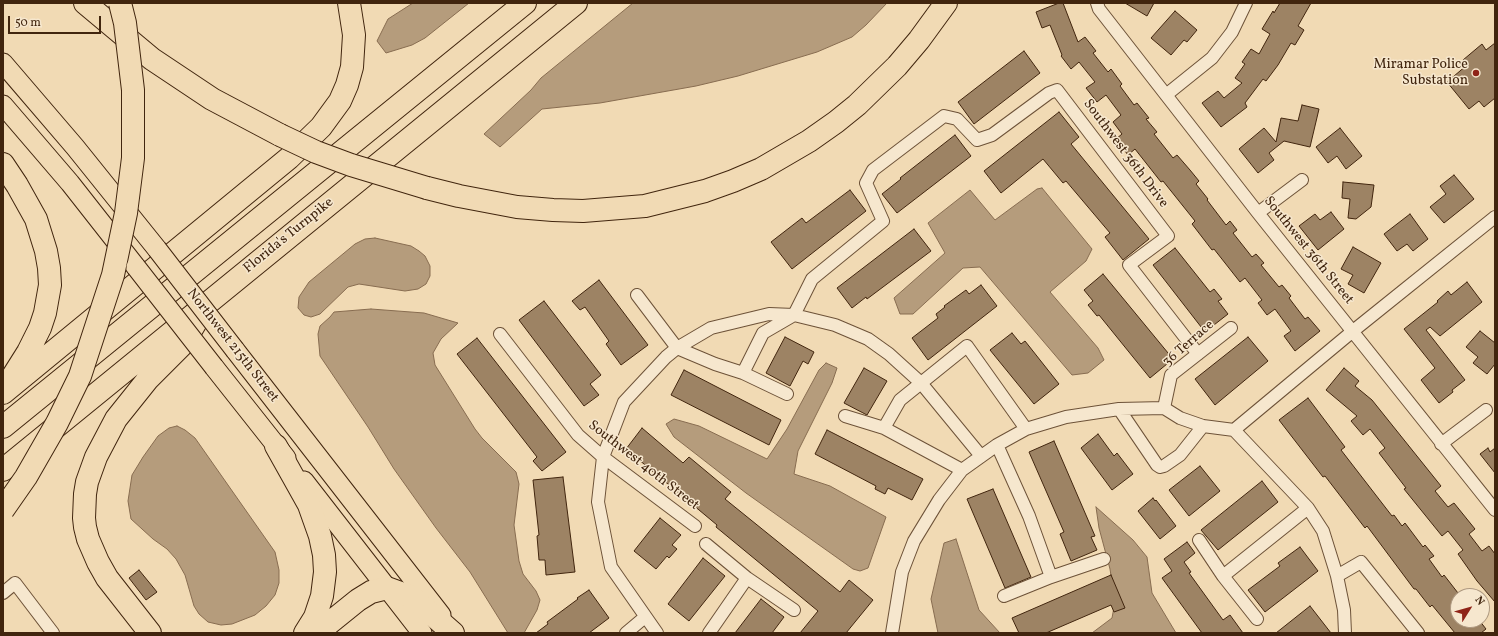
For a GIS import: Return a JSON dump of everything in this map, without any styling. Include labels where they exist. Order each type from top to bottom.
[{"type":"highway","points":[[85,3],[152,59],[212,99],[316,152],[351,165],[459,196],[516,207],[583,211],[645,206],[705,192],[761,169],[809,141],[857,105],[897,66],[919,40],[946,3]]},
{"type":"highway","points":[[3,510],[26,477],[57,423],[80,376],[113,275],[126,213],[133,158],[133,90],[126,23],[120,3]]},
{"type":"highway","points":[[3,392],[289,158],[321,128],[340,101],[347,85],[352,67],[354,35],[349,3]]},
{"type":"highway","points":[[3,428],[525,3]]},
{"type":"highway","name":"Florida's Turnpike","points":[[3,470],[576,3]]},
{"type":"highway","points":[[3,164],[17,185],[36,219],[46,251],[50,285],[45,313],[40,328],[28,352],[3,392]]},
{"type":"highway","points":[[150,633],[107,578],[95,556],[88,539],[84,518],[85,494],[91,468],[116,419],[148,379],[183,344],[205,305]]},
{"type":"highway","points":[[276,446],[308,505],[320,536],[324,555],[325,572],[322,596],[315,617],[305,633]]},
{"type":"highway","points":[[317,633],[358,600],[371,592],[387,588],[412,597],[454,633]]},
{"type":"main road","name":"Northwest 215th Street","points":[[3,63],[75,147],[157,249],[454,633]]},
{"type":"main road","name":"Northwest 215th Street","points":[[3,105],[70,183],[136,266],[422,633]]},
{"type":"street","points":[[1166,95],[1212,58],[1232,32],[1246,3]]},
{"type":"street","name":"Southwest 36th Street","points":[[1098,6],[1258,213],[1495,510]]},
{"type":"street","name":"Southwest 36th Drive","points":[[794,314],[812,279],[883,221],[866,183],[873,170],[944,116],[957,119],[977,140],[992,135],[1049,93],[1058,90],[1168,236],[1129,265],[1198,354]]},
{"type":"street","points":[[1258,213],[1302,180]]},
{"type":"street","points":[[1234,430],[1353,331],[1495,217]]},
{"type":"street","points":[[637,295],[677,348],[714,364],[743,373],[787,394]]},
{"type":"street","points":[[656,633],[611,568],[598,502],[603,457],[624,402],[666,357],[677,348],[711,328],[769,314],[794,314],[835,325],[868,339],[889,354],[921,383],[981,456]]},
{"type":"street","points":[[743,373],[763,333],[794,314]]},
{"type":"street","name":"36 Terrace","points":[[1164,408],[1172,375],[1231,328]]},
{"type":"street","name":"Southwest 40th Street","points":[[500,334],[578,435],[603,457],[695,526]]},
{"type":"street","points":[[884,428],[900,400],[967,346],[1026,429]]},
{"type":"street","points":[[892,633],[902,572],[914,541],[939,500],[962,470],[998,445],[1026,429],[1066,418],[1119,409],[1164,408],[1180,418],[1203,426],[1234,430],[1308,508],[1323,531],[1337,576],[1344,610],[1345,633]]},
{"type":"street","points":[[1119,409],[1157,465],[1160,467],[1164,466],[1180,455],[1203,426]]},
{"type":"street","points":[[1441,444],[1486,410]]},
{"type":"street","points":[[845,416],[884,428],[962,470]]},
{"type":"street","points":[[998,445],[1028,516],[1051,577]]},
{"type":"street","points":[[1223,576],[1308,508]]},
{"type":"street","points":[[1199,540],[1223,576],[1257,619]]},
{"type":"street","points":[[706,544],[748,578],[794,610]]},
{"type":"street","points":[[1004,596],[1051,577],[1104,559]]},
{"type":"street","points":[[1337,576],[1361,562],[1418,633]]},
{"type":"street","points":[[709,633],[748,578]]},
{"type":"street","points":[[3,592],[15,583],[53,633]]},
{"type":"street","points":[[626,633],[645,617]]},
{"type":"shaded area","points":[[413,3],[469,3],[425,38],[412,45],[386,53],[377,41],[388,19]]},
{"type":"shaded area","points":[[633,3],[887,3],[852,37],[817,52],[738,76],[696,86],[600,103],[542,109],[500,147],[484,134],[531,90],[541,78]]},
{"type":"shaded area","points":[[1042,188],[1092,249],[1086,261],[1050,292],[1098,348],[1104,360],[1088,373],[1072,375],[980,267],[963,268],[913,314],[900,314],[894,298],[945,253],[928,223],[970,190],[995,220],[1037,189]]},
{"type":"shaded area","points":[[375,238],[411,246],[425,256],[430,266],[430,276],[426,284],[418,289],[405,291],[359,284],[348,287],[320,314],[311,317],[304,315],[298,308],[299,297],[309,282],[355,244],[365,239]]},
{"type":"shaded area","points":[[371,309],[424,313],[458,323],[441,339],[433,353],[435,365],[475,429],[516,472],[519,484],[514,525],[519,561],[523,574],[536,591],[540,600],[537,610],[524,633],[508,633],[470,572],[436,528],[394,469],[368,427],[320,356],[318,334],[320,326],[334,312]]},
{"type":"shaded area","points":[[826,363],[837,368],[832,383],[798,451],[794,474],[830,486],[886,517],[868,568],[860,571],[853,569],[746,493],[674,437],[666,424],[674,419],[699,426],[767,459],[787,429],[819,370]]},
{"type":"shaded area","points":[[177,426],[195,438],[275,552],[279,570],[279,583],[275,595],[266,606],[255,615],[232,624],[221,625],[208,622],[199,614],[194,606],[185,575],[176,559],[167,549],[153,539],[131,519],[128,501],[132,475],[158,436],[169,428]]},
{"type":"shaded area","points":[[1096,507],[1133,540],[1147,557],[1152,593],[1176,633],[1092,633],[1112,618],[1115,602],[1110,569],[1099,528]]},
{"type":"shaded area","points":[[956,539],[979,610],[1000,633],[938,633],[931,599],[944,543]]},
{"type":"building","points":[[1059,3],[1063,3],[1078,42],[1085,37],[1096,51],[1093,53],[1108,72],[1111,69],[1122,84],[1120,86],[1134,105],[1137,103],[1149,118],[1146,119],[1157,132],[1154,134],[1173,158],[1177,155],[1199,181],[1196,184],[1226,225],[1230,221],[1237,230],[1233,233],[1252,257],[1256,254],[1264,263],[1261,265],[1279,287],[1282,285],[1291,296],[1289,298],[1305,319],[1308,317],[1320,331],[1295,351],[1284,336],[1291,331],[1275,309],[1267,315],[1258,303],[1262,300],[1245,278],[1240,282],[1214,249],[1212,250],[1192,224],[1195,221],[1163,181],[1161,182],[1135,149],[1128,155],[1116,139],[1122,134],[1113,122],[1121,115],[1106,95],[1097,102],[1086,88],[1095,82],[1079,62],[1071,69],[1061,56],[1062,55],[1050,25],[1042,28],[1036,12]]},
{"type":"building","points":[[1125,3],[1154,3],[1147,16]]},
{"type":"building","points":[[1280,3],[1311,3],[1298,26],[1304,30],[1295,45],[1291,43],[1278,65],[1266,81],[1263,79],[1245,103],[1247,107],[1221,127],[1202,103],[1218,91],[1224,98],[1242,83],[1235,78],[1245,64],[1242,62],[1251,49],[1259,54],[1270,34],[1262,29],[1273,11],[1274,13]]},
{"type":"building","points":[[1175,11],[1197,30],[1187,42],[1184,40],[1171,55],[1151,38]]},
{"type":"building","name":"Miramar Police Substation","points":[[1495,43],[1495,98],[1484,107],[1479,101],[1469,109],[1447,82],[1467,65],[1463,60],[1482,44],[1486,50]]},
{"type":"building","points":[[1024,51],[1040,73],[974,124],[958,102]]},
{"type":"building","points":[[1302,105],[1319,109],[1310,147],[1284,141],[1269,153],[1274,160],[1258,173],[1239,149],[1264,128],[1276,142],[1281,118],[1298,121]]},
{"type":"building","points":[[1059,112],[1079,137],[1071,144],[1149,239],[1123,260],[1105,237],[1110,233],[1066,181],[1063,183],[1043,159],[1001,193],[984,171]]},
{"type":"building","points":[[1340,128],[1362,156],[1346,169],[1337,156],[1328,163],[1316,147]]},
{"type":"building","points":[[955,135],[971,156],[897,213],[882,194]]},
{"type":"building","points":[[1454,175],[1474,199],[1444,223],[1430,207],[1446,194],[1440,186]]},
{"type":"building","points":[[1343,182],[1374,185],[1371,207],[1356,219],[1348,218],[1350,199],[1342,198]]},
{"type":"building","points":[[850,190],[866,211],[792,269],[771,242],[802,218],[806,223]]},
{"type":"building","points":[[1331,212],[1344,229],[1318,250],[1299,226],[1315,214],[1320,220]]},
{"type":"building","points":[[1410,214],[1428,239],[1413,251],[1407,244],[1397,251],[1384,234]]},
{"type":"building","points":[[914,229],[931,251],[867,299],[866,297],[852,308],[837,288]]},
{"type":"building","points":[[1353,247],[1381,263],[1364,293],[1348,284],[1353,275],[1341,269]]},
{"type":"building","points":[[1175,248],[1210,292],[1214,289],[1222,299],[1218,301],[1228,314],[1205,332],[1153,265]]},
{"type":"building","points":[[1103,274],[1173,359],[1150,378],[1099,315],[1097,316],[1088,305],[1093,301],[1084,290]]},
{"type":"building","points":[[599,280],[648,345],[621,365],[606,344],[609,341],[585,307],[580,310],[572,301]]},
{"type":"building","points":[[1467,282],[1482,302],[1440,336],[1430,327],[1426,330],[1465,380],[1439,403],[1421,380],[1435,368],[1404,329],[1438,302],[1437,301],[1448,291],[1451,295]]},
{"type":"building","points":[[981,285],[997,306],[928,360],[912,338],[938,318],[936,314],[945,307],[944,306],[966,290],[969,294]]},
{"type":"building","points":[[544,301],[601,375],[590,384],[599,395],[584,406],[519,320]]},
{"type":"building","points":[[1480,331],[1495,343],[1495,364],[1487,374],[1473,363],[1478,357],[1466,347]]},
{"type":"building","points":[[1012,333],[1021,344],[1025,341],[1059,384],[1034,404],[990,350]]},
{"type":"building","points":[[785,337],[814,352],[808,364],[803,361],[790,386],[766,373]]},
{"type":"building","points":[[1248,337],[1268,361],[1215,405],[1195,379]]},
{"type":"building","points":[[477,338],[566,452],[542,471],[533,461],[537,457],[457,354]]},
{"type":"building","points":[[864,368],[887,381],[867,415],[844,403]]},
{"type":"building","points":[[1344,368],[1359,381],[1355,386],[1372,400],[1441,486],[1435,491],[1448,507],[1454,503],[1475,529],[1469,534],[1482,551],[1489,546],[1495,554],[1495,602],[1490,596],[1490,588],[1483,588],[1458,554],[1463,550],[1448,531],[1442,536],[1404,489],[1406,488],[1379,453],[1385,448],[1370,429],[1363,435],[1351,421],[1357,416],[1326,390]]},
{"type":"building","points":[[684,370],[781,420],[769,445],[671,395]]},
{"type":"building","points":[[1308,398],[1345,447],[1341,450],[1392,516],[1394,515],[1402,526],[1405,523],[1423,547],[1425,545],[1434,556],[1429,559],[1442,577],[1444,575],[1454,588],[1450,588],[1450,627],[1432,605],[1430,607],[1416,589],[1414,589],[1367,526],[1365,528],[1279,420]]},
{"type":"building","points":[[642,428],[683,463],[689,457],[731,492],[725,499],[840,592],[849,580],[873,600],[846,633],[800,633],[818,611],[716,527],[717,525],[626,449]]},
{"type":"building","points":[[827,430],[923,479],[912,500],[888,488],[885,494],[875,489],[876,486],[815,454]]},
{"type":"building","points":[[1098,434],[1114,456],[1117,453],[1133,474],[1112,490],[1081,448]]},
{"type":"building","points":[[1054,441],[1095,536],[1091,537],[1097,550],[1071,561],[1060,534],[1064,532],[1029,452]]},
{"type":"building","points":[[1488,448],[1490,452],[1495,448],[1495,473],[1480,454]]},
{"type":"building","points":[[1200,466],[1220,491],[1189,516],[1169,490]]},
{"type":"building","points":[[563,477],[575,572],[546,575],[545,560],[539,560],[537,536],[539,535],[533,480]]},
{"type":"building","points":[[1262,481],[1278,502],[1218,550],[1201,530]]},
{"type":"building","points":[[993,489],[1031,577],[1005,588],[967,499]]},
{"type":"building","points":[[1153,498],[1176,526],[1160,539],[1138,511]]},
{"type":"building","points":[[660,518],[681,535],[672,545],[677,549],[669,558],[667,556],[656,569],[634,551]]},
{"type":"building","points":[[1187,542],[1195,553],[1184,562],[1191,572],[1189,573],[1223,620],[1230,615],[1243,633],[1202,633],[1162,578],[1172,571],[1164,559]]},
{"type":"building","points":[[1300,547],[1318,571],[1265,612],[1248,590],[1280,566],[1278,563]]},
{"type":"building","points":[[703,558],[725,576],[689,621],[668,604]]},
{"type":"building","points":[[139,570],[157,592],[146,600],[129,578]]},
{"type":"building","points":[[1111,575],[1125,608],[1114,612],[1111,605],[1046,633],[1019,633],[1012,618]]},
{"type":"building","points":[[589,590],[609,618],[589,633],[536,633],[548,624],[547,622]]},
{"type":"building","points":[[761,599],[784,617],[772,633],[735,633]]},
{"type":"building","points":[[1310,606],[1331,633],[1276,633]]},
{"type":"building","points":[[1451,628],[1486,629],[1481,633],[1455,633]]},
{"type":"place","name":"Miramar Police Substation","points":[[1476,73]]}]
